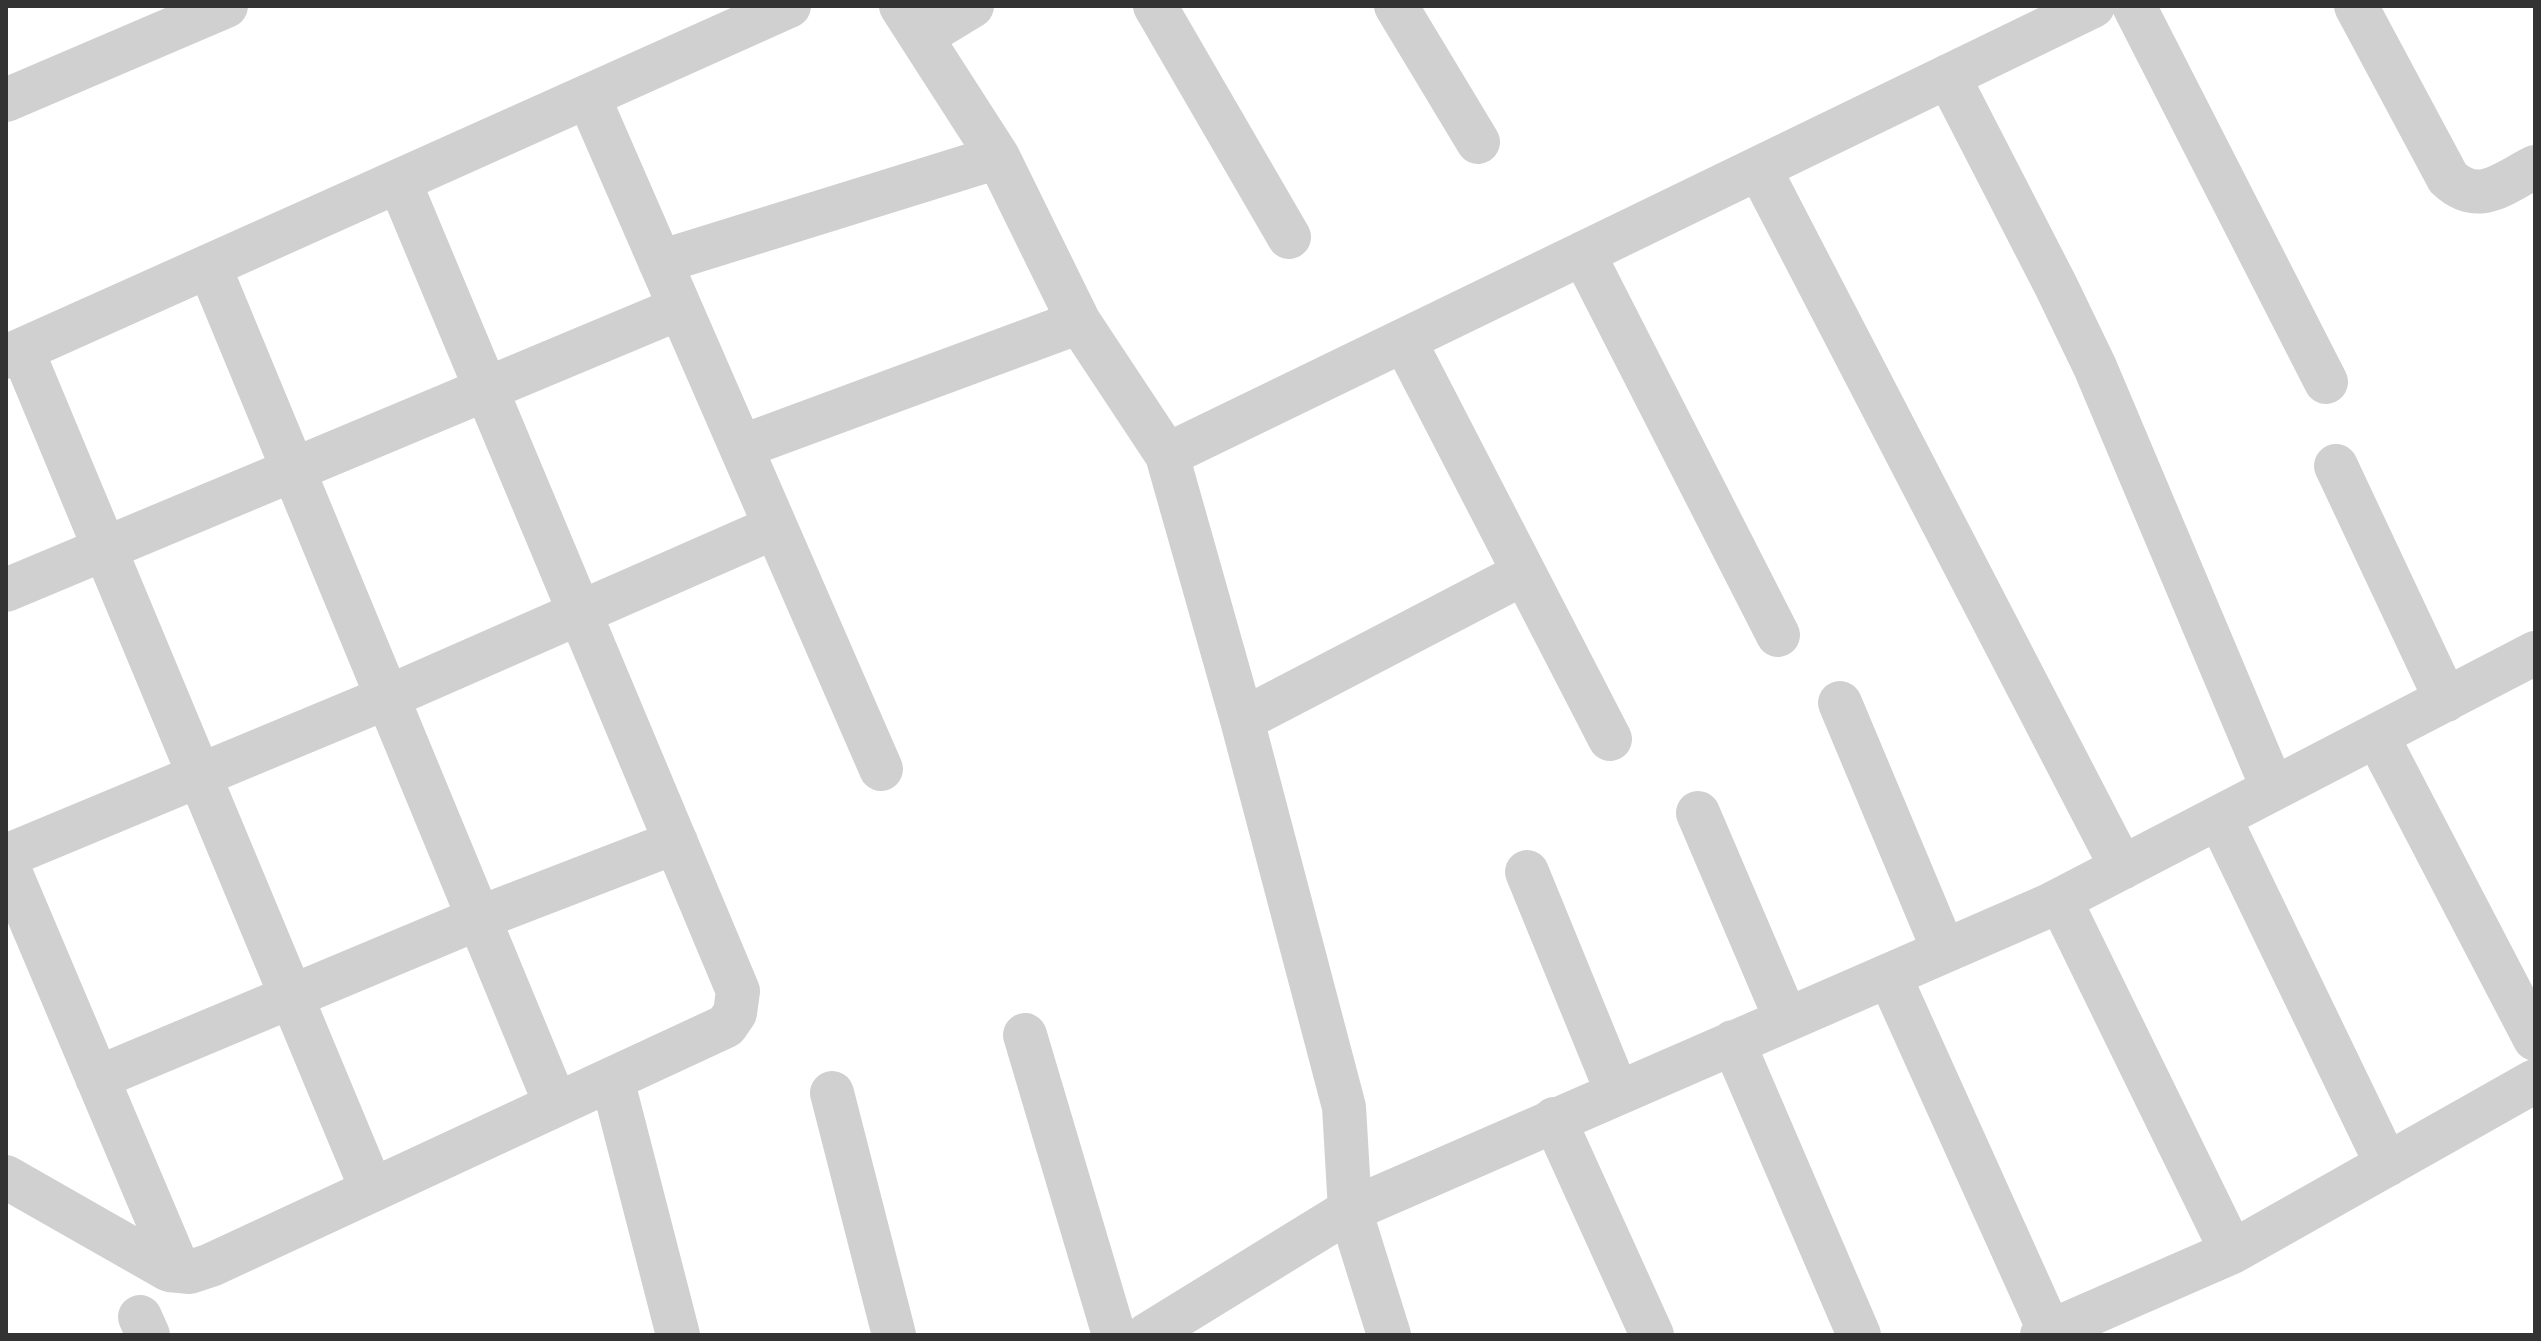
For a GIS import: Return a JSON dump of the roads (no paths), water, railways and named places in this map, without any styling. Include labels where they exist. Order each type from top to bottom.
[{"type":"street","points":[[6,100],[226,6]]},
{"type":"street","points":[[372,1190],[105,549],[14,354],[789,6]]},
{"type":"street","points":[[972,6],[911,22],[998,157],[1079,322],[1167,455],[1242,720],[1344,1107],[1350,1210],[1389,1335]]},
{"type":"street","points":[[1155,6],[1289,237]]},
{"type":"street","points":[[1396,6],[1478,142]]},
{"type":"street","points":[[1167,455],[2093,6]]},
{"type":"street","points":[[2134,6],[2326,382]]},
{"type":"street","points":[[2356,6],[2448,178],[2458,188],[2473,194],[2491,189],[2535,167]]},
{"type":"street","points":[[1948,76],[2089,354],[2273,789]]},
{"type":"street","points":[[588,96],[881,769]]},
{"type":"street","points":[[660,262],[998,157]]},
{"type":"street","points":[[1759,168],[2122,868]]},
{"type":"street","points":[[6,1177],[169,1270],[190,1272],[726,1026],[735,1013],[738,991],[399,181]]},
{"type":"street","points":[[1583,253],[1778,635]]},
{"type":"street","points":[[209,266],[556,1105]]},
{"type":"street","points":[[6,590],[680,308]]},
{"type":"street","points":[[741,447],[1079,322]]},
{"type":"street","points":[[1404,340],[1610,739]]},
{"type":"street","points":[[2336,466],[2446,700]]},
{"type":"street","points":[[179,1271],[6,859],[388,697],[775,527]]},
{"type":"street","points":[[1242,720],[1524,573]]},
{"type":"street","points":[[1147,1335],[1350,1210],[2060,900],[2535,653]]},
{"type":"street","points":[[1840,703],[1944,951]]},
{"type":"street","points":[[2377,736],[2535,1039]]},
{"type":"street","points":[[1698,813],[1786,1019]]},
{"type":"street","points":[[2219,817],[2387,1165]]},
{"type":"street","points":[[97,1078],[479,918],[676,842]]},
{"type":"street","points":[[1527,872],[1617,1092]]},
{"type":"street","points":[[2060,900],[2232,1252]]},
{"type":"street","points":[[1889,975],[2064,1330],[2232,1252],[2535,1081]]},
{"type":"street","points":[[1025,1035],[1114,1335]]},
{"type":"street","points":[[1733,1042],[1859,1335]]},
{"type":"street","points":[[612,1079],[678,1335]]},
{"type":"street","points":[[832,1093],[894,1335]]},
{"type":"street","points":[[1554,1119],[1652,1335]]}]
